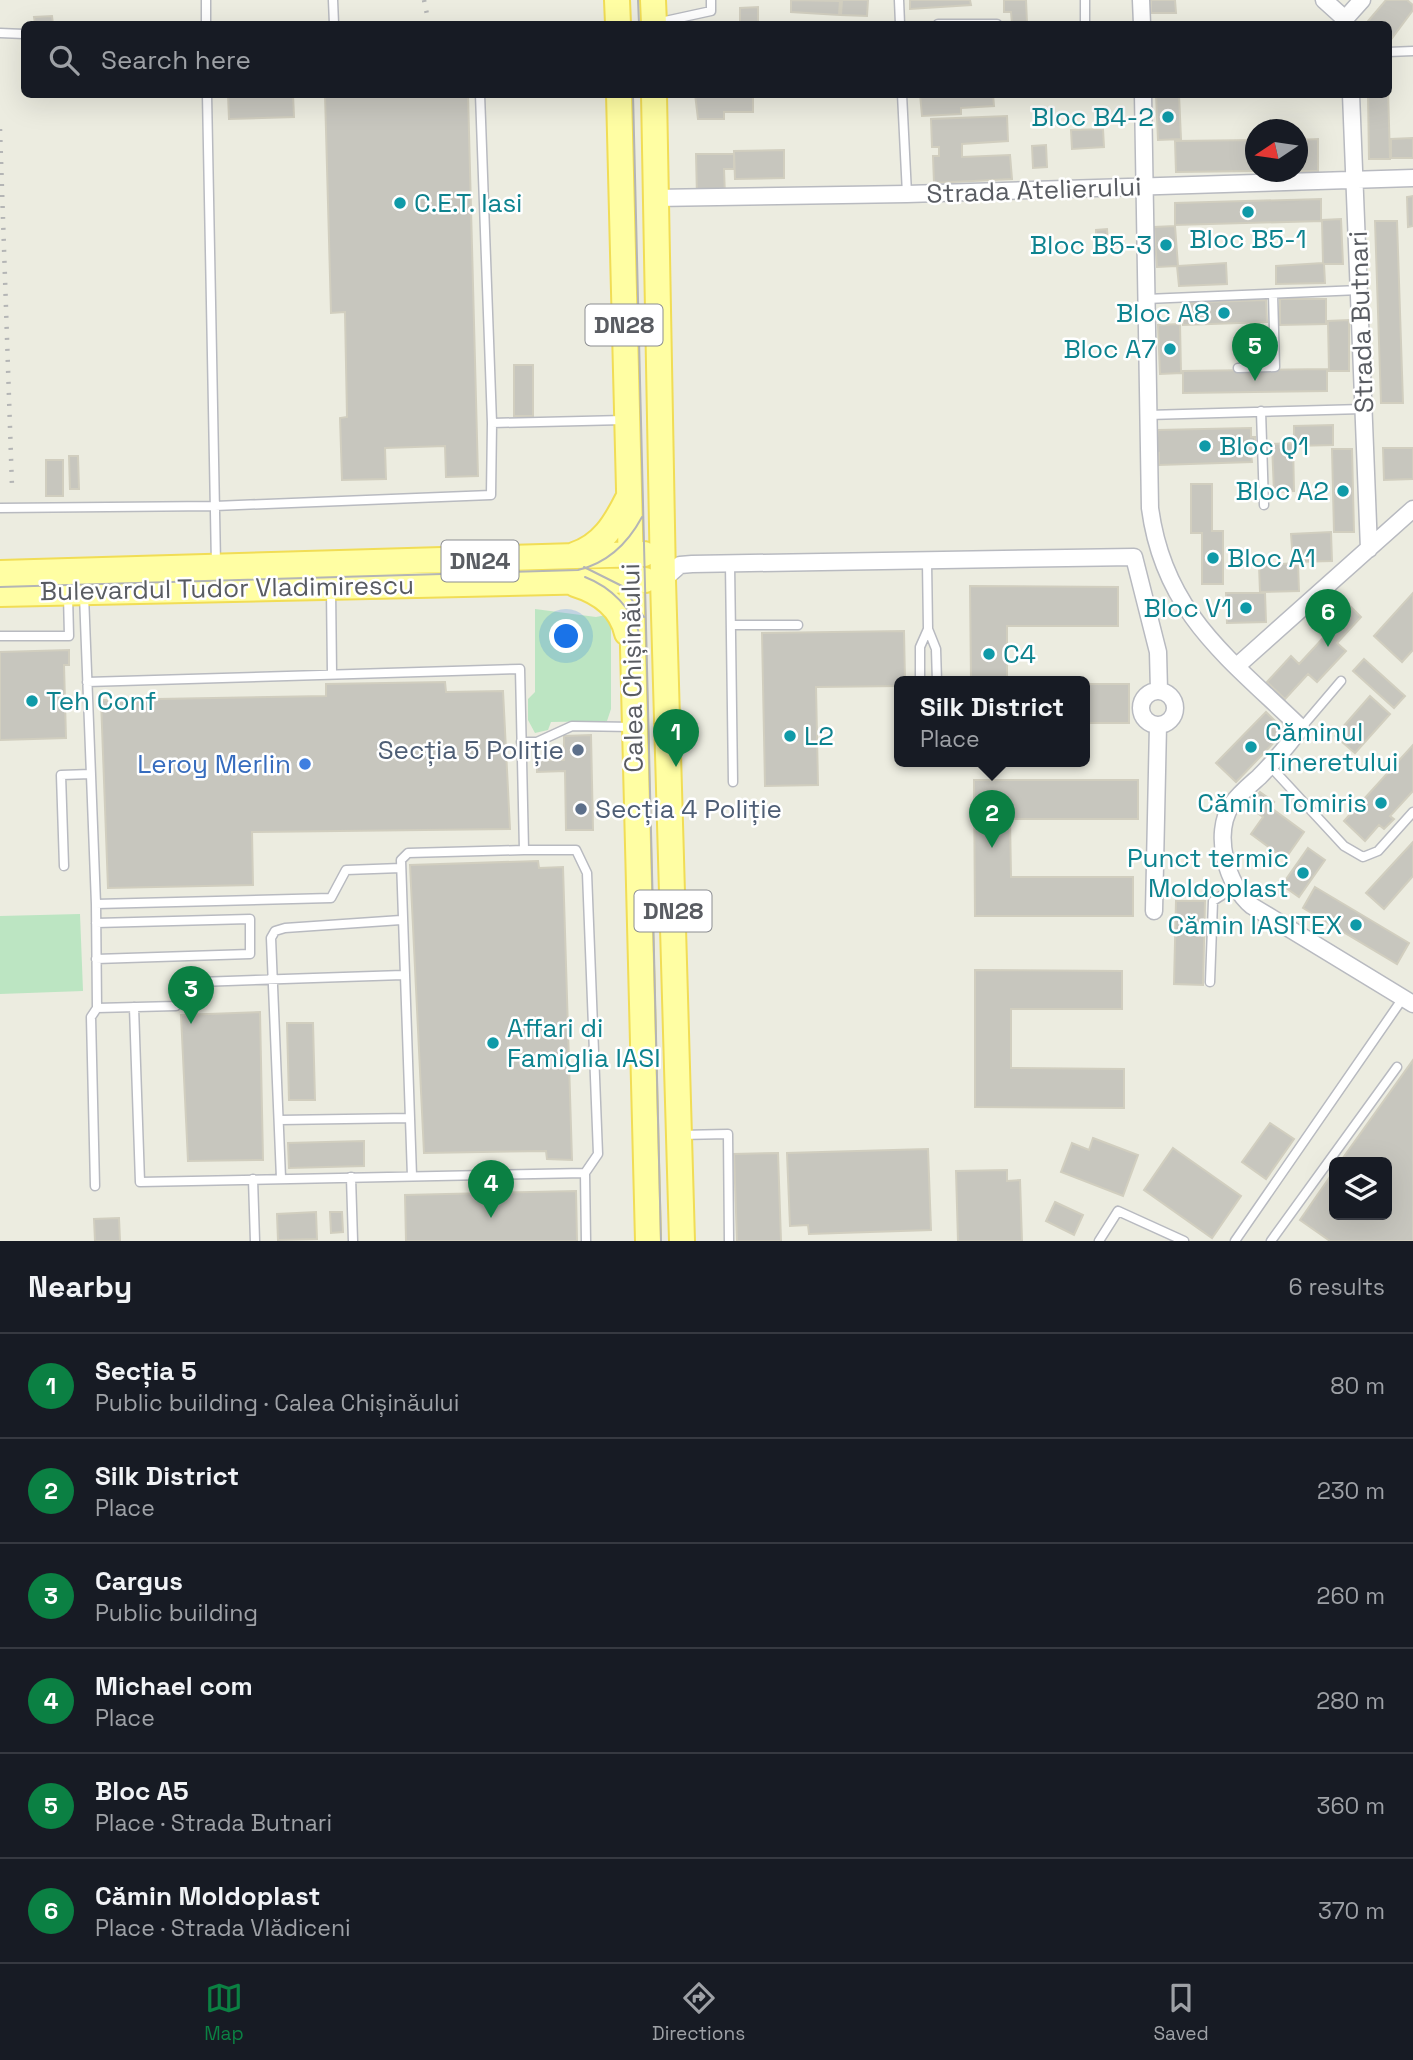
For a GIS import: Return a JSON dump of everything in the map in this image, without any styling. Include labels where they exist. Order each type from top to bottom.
[{"type":"main road","points":[[617,0],[618,21]]},
{"type":"main road","points":[[653,0],[653,21]]},
{"type":"main road","name":"Calea Chișinăului","points":[[619,98],[631,654],[648,1241]]},
{"type":"main road","name":"Calea Chișinăului","points":[[654,98],[654,198],[669,566],[682,1241]]},
{"type":"main road","points":[[628,496],[611,529],[565,569],[618,610],[624,622],[631,654]]},
{"type":"main road","name":"Bulevardul Tudor Vladimirescu","points":[[565,569],[629,555],[669,566]]},
{"type":"main road","name":"Bulevardul Tudor Vladimirescu","points":[[0,594],[76,582],[331,574],[565,569],[630,580],[669,566]]},
{"type":"main road","name":"Bulevardul Tudor Vladimirescu","points":[[0,573],[76,582]]},
{"type":"street","points":[[1141,0],[1142,21]]},
{"type":"street","points":[[1324,0],[1344,21]]},
{"type":"street","points":[[1346,21],[1362,0]]},
{"type":"street","points":[[1143,98],[1150,508],[1160,555],[1191,618],[1301,728],[1270,766],[1232,804],[1225,820],[1225,854],[1235,887],[1240,896],[1252,906],[1410,996]]},
{"type":"street","name":"Strada Butnari","points":[[1351,98],[1369,549]]},
{"type":"street","name":"Strada Atelierului","points":[[654,198],[906,194],[1356,182],[1413,178]]},
{"type":"street","points":[[1237,666],[1413,509]]},
{"type":"street","points":[[669,566],[1134,557],[1158,652],[1159,691]]},
{"type":"street","points":[[1159,691],[1173,699],[1175,710],[1171,720],[1158,725],[1145,719],[1141,709],[1144,699],[1159,691]]},
{"type":"street","points":[[1154,911],[1158,725]]},
{"type":"lane","points":[[206,0],[206,21]]},
{"type":"lane","points":[[333,0],[334,21]]},
{"type":"lane","points":[[666,21],[711,11],[710,0]]},
{"type":"lane","points":[[899,0],[900,21]]},
{"type":"lane","points":[[1085,0],[1085,21]]},
{"type":"lane","points":[[0,33],[21,34]]},
{"type":"lane","points":[[1392,52],[1413,51]]},
{"type":"lane","points":[[207,98],[216,578]]},
{"type":"lane","points":[[0,508],[215,506],[491,495],[492,423],[480,98]]},
{"type":"lane","points":[[902,98],[906,194]]},
{"type":"lane","points":[[1145,299],[1360,290]]},
{"type":"lane","points":[[1238,368],[1275,367],[1273,294]]},
{"type":"lane","points":[[1148,415],[1363,409]]},
{"type":"lane","points":[[1261,411],[1264,505]]},
{"type":"lane","points":[[492,423],[627,420]]},
{"type":"lane","points":[[927,562],[928,629],[936,649],[937,676]]},
{"type":"lane","points":[[730,564],[733,782]]},
{"type":"lane","points":[[331,574],[332,674]]},
{"type":"lane","points":[[0,636],[69,635],[76,582]]},
{"type":"lane","points":[[76,582],[87,682],[96,904],[97,1008],[92,1017],[94,1186]]},
{"type":"lane","points":[[731,625],[798,625]]},
{"type":"lane","points":[[920,676],[920,648],[928,629]]},
{"type":"lane","points":[[87,682],[520,669],[524,850]]},
{"type":"lane","points":[[1301,728],[1342,681]]},
{"type":"lane","points":[[521,742],[537,742],[572,726],[634,727]]},
{"type":"lane","points":[[1270,766],[1344,846],[1363,857],[1378,851],[1413,812]]},
{"type":"lane","points":[[64,866],[61,775],[91,774]]},
{"type":"lane","points":[[412,1176],[401,860],[408,853],[576,850],[587,873],[598,1154],[585,1173],[586,1241]]},
{"type":"lane","points":[[96,904],[331,898],[346,870],[401,868]]},
{"type":"lane","points":[[1210,982],[1213,901],[1235,887]]},
{"type":"lane","points":[[96,923],[250,919],[250,954],[96,959]]},
{"type":"lane","points":[[281,1178],[271,938],[275,931],[285,928],[401,920]]},
{"type":"lane","points":[[97,1008],[176,1006],[198,982],[403,975]]},
{"type":"lane","points":[[1235,1241],[1410,996]]},
{"type":"lane","points":[[134,1007],[140,1182],[585,1173]]},
{"type":"lane","points":[[1270,1241],[1397,1067]]},
{"type":"lane","points":[[280,1120],[410,1118]]},
{"type":"lane","points":[[679,1135],[728,1134],[729,1241]]},
{"type":"lane","points":[[351,1177],[353,1241]]},
{"type":"lane","points":[[251,1241],[255,1241],[253,1179]]},
{"type":"lane","points":[[1099,1241],[1118,1210],[1184,1241]]},
{"type":"green space","points":[[535,609],[596,617],[606,615],[611,618],[611,709],[607,721],[551,722],[548,730],[535,733],[528,720],[528,699],[535,692]]},
{"type":"green space","points":[[80,914],[83,991],[0,994],[0,916]]},
{"type":"building","points":[[791,0],[840,1],[839,15],[791,12]]},
{"type":"building","points":[[842,0],[868,0],[867,16],[841,15]]},
{"type":"building","points":[[910,0],[970,0],[971,5],[910,9]]},
{"type":"building","points":[[1004,0],[1026,0],[1027,21],[1012,21],[1011,12],[1004,12]]},
{"type":"building","points":[[1151,0],[1175,0],[1176,13],[1151,13]]},
{"type":"building","points":[[1386,0],[1407,0],[1413,5],[1413,10],[1392,38],[1392,21],[1368,21]]},
{"type":"building","points":[[758,7],[758,21],[740,21],[740,8]]},
{"type":"building","points":[[52,16],[53,21],[35,21],[34,17]]},
{"type":"building","points":[[228,98],[293,98],[294,117],[229,119]]},
{"type":"building","name":"C.E.T. Iasi","points":[[325,98],[468,98],[478,476],[446,477],[445,446],[385,448],[386,479],[342,480],[340,418],[347,417],[345,312],[331,313]]},
{"type":"building","points":[[695,98],[753,98],[753,112],[724,112],[724,119],[698,119]]},
{"type":"building","points":[[920,98],[993,98],[994,106],[961,108],[961,114],[922,116]]},
{"type":"building","name":"Bloc B4-2","points":[[1156,98],[1179,98],[1181,139],[1158,140]]},
{"type":"building","points":[[1368,98],[1388,98],[1390,159],[1369,159]]},
{"type":"building","points":[[1007,116],[1008,141],[962,144],[962,157],[1010,155],[1012,179],[934,183],[933,156],[939,156],[939,147],[932,147],[931,119]]},
{"type":"building","points":[[1103,129],[1104,147],[1072,149],[1071,130]]},
{"type":"building","points":[[1413,138],[1413,158],[1391,158],[1391,139]]},
{"type":"building","points":[[1318,139],[1318,171],[1308,171],[1308,140]]},
{"type":"building","points":[[1245,140],[1245,171],[1176,172],[1175,141]]},
{"type":"building","points":[[1046,145],[1047,167],[1033,168],[1032,146]]},
{"type":"building","points":[[784,150],[784,178],[735,179],[734,151]]},
{"type":"building","points":[[696,154],[734,154],[734,169],[724,169],[725,196],[697,197]]},
{"type":"building","points":[[1413,196],[1413,226],[1408,227],[1407,197]]},
{"type":"building","name":"Bloc B5-1","points":[[1321,199],[1321,221],[1175,225],[1175,203]]},
{"type":"building","points":[[1341,219],[1343,264],[1324,264],[1325,283],[1276,284],[1276,266],[1323,263],[1322,220]]},
{"type":"building","points":[[1341,219],[1343,264],[1324,264],[1325,283],[1276,284],[1276,266],[1323,263],[1322,220]]},
{"type":"building","points":[[1375,221],[1397,221],[1403,403],[1381,403]]},
{"type":"building","name":"Bloc B5-3","points":[[1175,226],[1178,266],[1226,263],[1227,284],[1179,286],[1177,266],[1157,267],[1154,227]]},
{"type":"building","points":[[1107,229],[1108,243],[1096,244],[1096,230]]},
{"type":"building","points":[[1280,299],[1326,299],[1326,324],[1280,325]]},
{"type":"building","name":"Bloc A8","points":[[1266,300],[1267,322],[1183,325],[1182,303]]},
{"type":"building","points":[[1349,320],[1349,371],[1329,371],[1328,321]]},
{"type":"building","name":"Bloc A7","points":[[1180,324],[1181,373],[1160,374],[1158,325]]},
{"type":"building","points":[[514,365],[533,365],[533,416],[514,416]]},
{"type":"building","points":[[1327,369],[1327,391],[1183,393],[1183,371]]},
{"type":"building","points":[[1333,425],[1333,445],[1294,446],[1294,426]]},
{"type":"building","name":"Bloc Q1","points":[[1251,428],[1251,437],[1255,437],[1252,462],[1159,465],[1159,453],[1155,454],[1158,430]]},
{"type":"building","points":[[1293,443],[1294,491],[1274,492],[1272,444]]},
{"type":"building","points":[[1383,448],[1413,448],[1413,479],[1384,480]]},
{"type":"building","name":"Bloc A2","points":[[1332,449],[1352,449],[1354,532],[1334,532]]},
{"type":"building","points":[[69,456],[78,456],[79,489],[70,489]]},
{"type":"building","points":[[46,460],[63,460],[63,496],[46,496]]},
{"type":"building","name":"Bloc A1","points":[[1191,484],[1212,484],[1212,531],[1223,531],[1223,584],[1202,584],[1202,533],[1191,533]]},
{"type":"building","points":[[1331,532],[1332,561],[1293,562],[1291,534]]},
{"type":"building","points":[[1298,563],[1299,591],[1260,592],[1259,565]]},
{"type":"building","name":"C4","points":[[970,586],[1118,587],[1118,626],[1007,626],[1007,676],[971,676]]},
{"type":"building","name":"Bloc V1","points":[[1226,593],[1265,593],[1266,622],[1227,623]]},
{"type":"building","points":[[1413,593],[1413,650],[1402,662],[1374,636]]},
{"type":"building","points":[[1341,597],[1361,617],[1337,643],[1346,651],[1317,682],[1308,674],[1285,699],[1267,682],[1291,656],[1299,664],[1324,637],[1313,627]]},
{"type":"building","name":"L2","points":[[904,631],[905,676],[894,676],[894,686],[816,687],[818,785],[765,786],[762,633]]},
{"type":"building","name":"Teh Conf","points":[[69,650],[69,665],[64,665],[66,738],[0,740],[0,652]]},
{"type":"building","points":[[1364,659],[1405,696],[1394,708],[1353,671]]},
{"type":"building","name":"Leroy Merlin","points":[[445,682],[446,692],[503,691],[510,829],[252,832],[253,885],[108,888],[101,700],[326,696],[326,684]]},
{"type":"building","name":"C4","points":[[1090,684],[1129,684],[1129,723],[1090,723]]},
{"type":"building","points":[[1370,696],[1390,714],[1355,753],[1335,736]]},
{"type":"building","name":"Căminul Tineretului","points":[[1266,712],[1285,731],[1236,782],[1216,763]]},
{"type":"building","points":[[591,735],[593,830],[566,830],[565,771],[537,772],[537,760],[564,760],[564,736]]},
{"type":"building","name":"Cămin Tomiris","points":[[1413,745],[1413,791],[1390,816],[1394,819],[1384,829],[1379,825],[1365,841],[1344,821]]},
{"type":"building","points":[[974,780],[1138,780],[1138,819],[1010,819],[1011,877],[1133,877],[1133,916],[975,916]]},
{"type":"building","points":[[1260,792],[1274,802],[1270,807],[1304,832],[1285,859],[1251,834],[1263,817],[1249,807]]},
{"type":"building","points":[[1413,842],[1413,876],[1384,909],[1366,893]]},
{"type":"building","name":"Punct termic Moldoplast","points":[[1308,848],[1325,860],[1299,897],[1282,885]]},
{"type":"building","name":"Affari di Famiglia IASI","points":[[538,861],[539,868],[563,867],[572,1160],[547,1159],[546,1151],[424,1153],[410,865]]},
{"type":"building","name":"Cămin IASITEX","points":[[1315,887],[1409,943],[1397,964],[1303,908]]},
{"type":"building","points":[[1176,901],[1205,901],[1203,985],[1174,984]]},
{"type":"building","points":[[975,970],[1122,971],[1122,1009],[1011,1009],[1011,1068],[1124,1069],[1124,1108],[975,1107]]},
{"type":"building","points":[[260,1012],[263,1160],[188,1161],[181,1015]]},
{"type":"building","points":[[287,1023],[313,1023],[315,1100],[289,1100]]},
{"type":"building","points":[[1413,1060],[1413,1241],[1330,1241],[1300,1220],[1329,1178],[1329,1220],[1392,1220],[1392,1157],[1344,1157]]},
{"type":"building","points":[[1270,1123],[1294,1139],[1266,1179],[1242,1162]]},
{"type":"building","points":[[1093,1138],[1138,1155],[1123,1196],[1061,1172],[1072,1143],[1089,1150]]},
{"type":"building","points":[[364,1141],[364,1166],[289,1168],[288,1143]]},
{"type":"building","points":[[1173,1148],[1241,1196],[1212,1238],[1144,1190]]},
{"type":"building","points":[[928,1149],[931,1230],[809,1234],[808,1225],[790,1226],[787,1153]]},
{"type":"building","points":[[778,1153],[781,1241],[737,1241],[734,1154]]},
{"type":"building","points":[[1007,1170],[1007,1181],[1020,1180],[1022,1241],[958,1241],[956,1171]]},
{"type":"building","points":[[576,1191],[577,1241],[406,1241],[405,1195]]},
{"type":"building","points":[[1055,1202],[1083,1215],[1074,1235],[1046,1221]]},
{"type":"building","points":[[316,1212],[317,1239],[278,1240],[277,1214]]},
{"type":"building","points":[[330,1212],[342,1212],[343,1232],[331,1233]]},
{"type":"building","points":[[119,1218],[120,1241],[95,1241],[94,1219]]},
{"type":"tram line","points":[[638,0],[639,21]]},
{"type":"tram line","points":[[633,98],[661,1241]]},
{"type":"tram line","points":[[0,587],[578,570],[589,567],[616,551],[642,517]]},
{"type":"tram line","points":[[584,567],[622,586],[644,617]]},
{"type":"tram line","points":[[585,577],[595,581],[620,600],[632,617],[640,636]]},
{"type":"railway","points":[[424,0],[428,21]]},
{"type":"railway","points":[[0,129],[12,487]]},
{"type":"place","name":"Bloc B4-2","points":[[1168,117]]},
{"type":"place","name":"C.E.T. Iasi","points":[[400,203]]},
{"type":"place","name":"Bloc B5-1","points":[[1248,212]]},
{"type":"place","name":"Bloc B5-3","points":[[1166,245]]},
{"type":"place","name":"Bloc A8","points":[[1224,313]]},
{"type":"place","name":"Bloc A7","points":[[1170,349]]},
{"type":"place","name":"Bloc A5","points":[[1255,381]]},
{"type":"place","name":"Bloc Q1","points":[[1205,446]]},
{"type":"place","name":"Bloc A2","points":[[1343,491]]},
{"type":"place","name":"Bloc A1","points":[[1213,558]]},
{"type":"place","name":"Bloc V1","points":[[1246,608]]},
{"type":"place","name":"Cămin Moldoplast","points":[[1328,647]]},
{"type":"place","name":"C4","points":[[989,654]]},
{"type":"place","name":"Teh Conf","points":[[32,701]]},
{"type":"place","name":"L2","points":[[790,736]]},
{"type":"place","name":"Căminul Tineretului","points":[[1251,747]]},
{"type":"place","name":"Secția 5 Poliție","points":[[578,750]]},
{"type":"place","name":"Leroy Merlin","points":[[305,764]]},
{"type":"place","name":"Secția 5","points":[[676,767]]},
{"type":"place","name":"Cămin Tomiris","points":[[1381,803]]},
{"type":"place","name":"Secția 4 Poliție","points":[[581,809]]},
{"type":"place","name":"Silk District","points":[[992,848]]},
{"type":"place","name":"Punct termic Moldoplast","points":[[1303,873]]},
{"type":"place","name":"Cămin IASITEX","points":[[1356,925]]},
{"type":"place","name":"Cargus","points":[[191,1024]]},
{"type":"place","name":"Affari di Famiglia IASI","points":[[493,1043]]},
{"type":"place","name":"Michael com","points":[[491,1218]]}]
